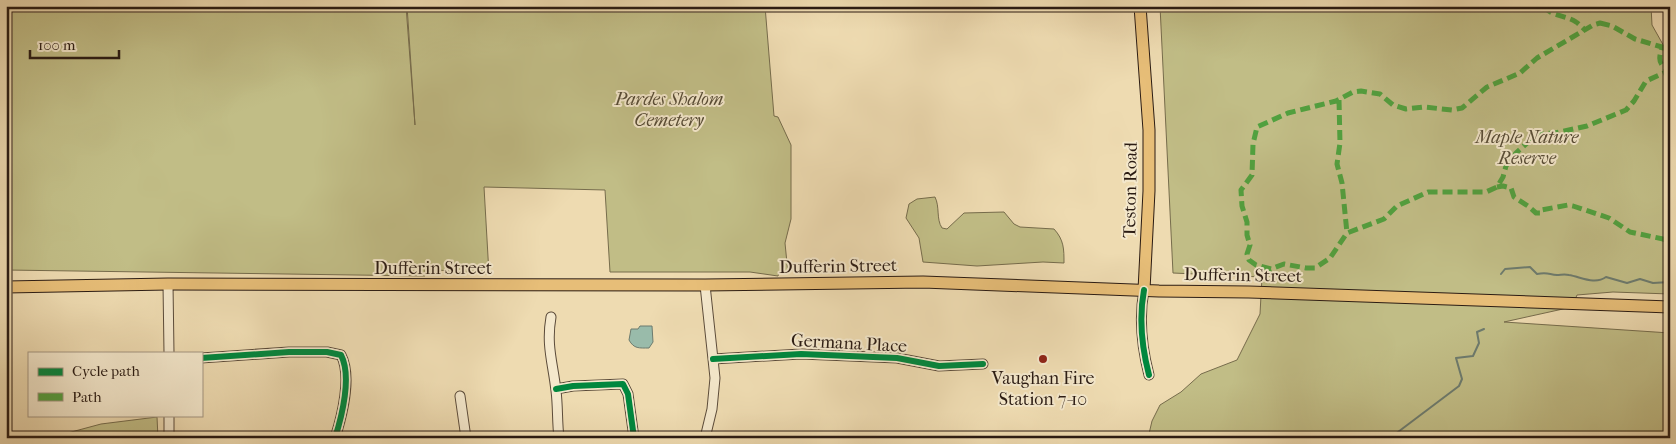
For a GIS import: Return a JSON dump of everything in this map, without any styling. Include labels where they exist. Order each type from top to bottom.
[{"type":"main road","name":"Teston Road","points":[[1140,6],[1149,130],[1149,190],[1144,290]]},
{"type":"main road","name":"Dufferin Street","points":[[6,287],[168,284],[705,285],[923,282],[1670,307]]},
{"type":"street","points":[[168,284],[169,352]]},
{"type":"street","points":[[705,285],[715,378],[713,401],[705,438]]},
{"type":"street","name":"Teston Road","points":[[1144,290],[1142,323],[1149,375]]},
{"type":"street","points":[[550,317],[548,334],[549,353],[556,389],[559,438]]},
{"type":"street","points":[[202,358],[289,352],[327,352],[341,355],[344,362],[345,394],[343,411],[335,438]]},
{"type":"street","name":"Germana Place","points":[[713,359],[801,354],[897,358],[939,366],[983,364]]},
{"type":"street","points":[[556,389],[573,386],[623,384],[628,394],[634,438]]},
{"type":"street","points":[[460,396],[466,438]]},
{"type":"street","points":[[168,438],[169,416]]},
{"type":"green space","name":"Pardes Shalom Cemetery","points":[[6,6],[406,6],[415,125],[407,6],[765,6],[774,116],[778,117],[791,145],[791,219],[785,243],[788,273],[779,273],[778,276],[750,272],[610,272],[605,190],[484,187],[489,274],[425,269],[425,276],[6,270]]},
{"type":"green space","name":"Maple Nature Reserve","points":[[1160,6],[1651,6],[1652,25],[1670,57],[1670,294],[1613,292],[1577,295],[1572,307],[1504,322],[1670,333],[1670,438],[1148,438],[1152,421],[1160,405],[1181,392],[1201,374],[1237,360],[1260,314],[1262,277],[1173,273]]},
{"type":"green space","points":[[935,197],[942,228],[947,229],[964,213],[1004,212],[1014,224],[1020,227],[1054,229],[1063,245],[1064,263],[1043,262],[977,266],[923,262],[919,238],[906,218],[909,204],[917,199]]},
{"type":"green space","points":[[157,417],[158,438],[49,438],[101,424]]},
{"type":"shaded area","points":[[640,326],[652,326],[653,342],[649,348],[635,346],[629,340],[631,329],[638,329]]},
{"type":"waterway","points":[[1501,274],[1505,269],[1530,267],[1537,274],[1567,275],[1588,280],[1606,277],[1627,283],[1640,279],[1653,283],[1670,282]]},
{"type":"waterway","points":[[1390,438],[1459,386],[1462,379],[1456,358],[1473,356],[1479,343],[1477,332],[1484,329]]},
{"type":"marked path","points":[[1544,6],[1550,12],[1576,22],[1585,30]]},
{"type":"marked path","points":[[1600,23],[1612,26],[1635,39],[1662,47],[1660,60],[1668,71],[1646,81],[1626,110],[1587,126],[1555,133],[1537,134],[1516,153],[1506,166],[1503,177],[1497,187],[1486,192],[1428,192],[1397,206],[1384,219],[1347,233],[1330,258],[1315,268],[1284,264],[1271,269],[1256,265],[1249,260],[1247,254],[1250,245],[1247,235],[1247,222],[1242,206],[1241,190],[1252,175],[1253,144],[1257,127],[1288,113],[1336,101],[1353,92],[1361,91],[1380,94],[1393,105],[1406,109],[1424,107],[1452,110],[1462,108],[1487,87],[1520,73],[1537,58],[1593,25],[1600,23]]},
{"type":"marked path","points":[[1339,100],[1340,143],[1337,164],[1342,183],[1347,233]]},
{"type":"marked path","points":[[1497,187],[1511,188],[1514,197],[1536,213],[1540,213],[1541,210],[1568,205],[1573,206],[1609,218],[1630,232],[1670,242]]},
{"type":"cycle path","points":[[1144,290],[1142,332],[1149,375]]},
{"type":"cycle path","points":[[202,358],[289,352],[327,352],[341,355],[346,374],[346,385],[343,408],[335,438]]},
{"type":"cycle path","points":[[713,359],[801,354],[897,358],[939,366],[983,364]]},
{"type":"cycle path","points":[[556,389],[573,386],[623,384],[628,394],[634,438]]},
{"type":"place","name":"Vaughan Fire Station 7-10","points":[[1043,359]]}]
